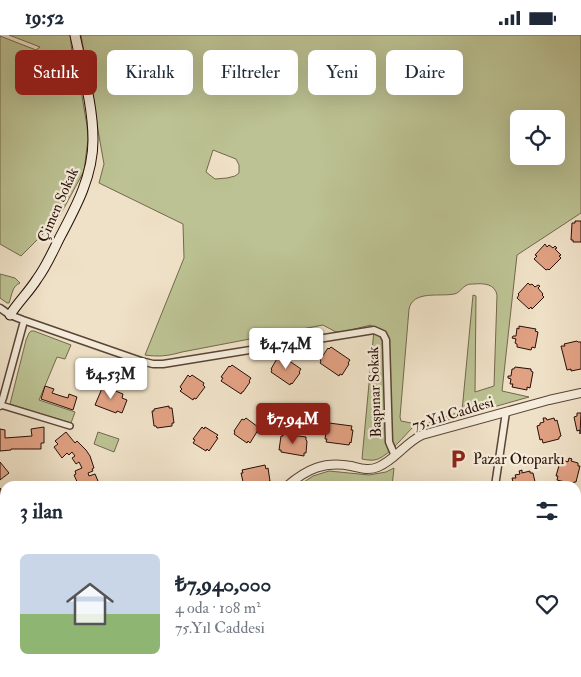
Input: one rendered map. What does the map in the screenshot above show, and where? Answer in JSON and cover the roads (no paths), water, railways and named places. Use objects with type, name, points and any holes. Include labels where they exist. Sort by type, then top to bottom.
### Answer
[{"type":"main road","name":"Çimen Sokak","points":[[10,315],[44,268],[78,202],[89,171],[93,140],[91,115],[75,35]]},
{"type":"street","name":"Başpınar Sokak","points":[[0,309],[24,321],[154,364],[374,329],[383,334],[386,340],[389,442],[395,456]]},
{"type":"street","points":[[24,321],[0,405],[70,426]]},
{"type":"street","name":"75.Yıl Caddesi","points":[[293,481],[304,472],[331,464],[372,469],[395,456],[406,445],[422,435],[581,393]]},
{"type":"street","points":[[496,481],[506,412]]},
{"type":"place","name":"Pazar Otoparkı","points":[[458,459]]}]
